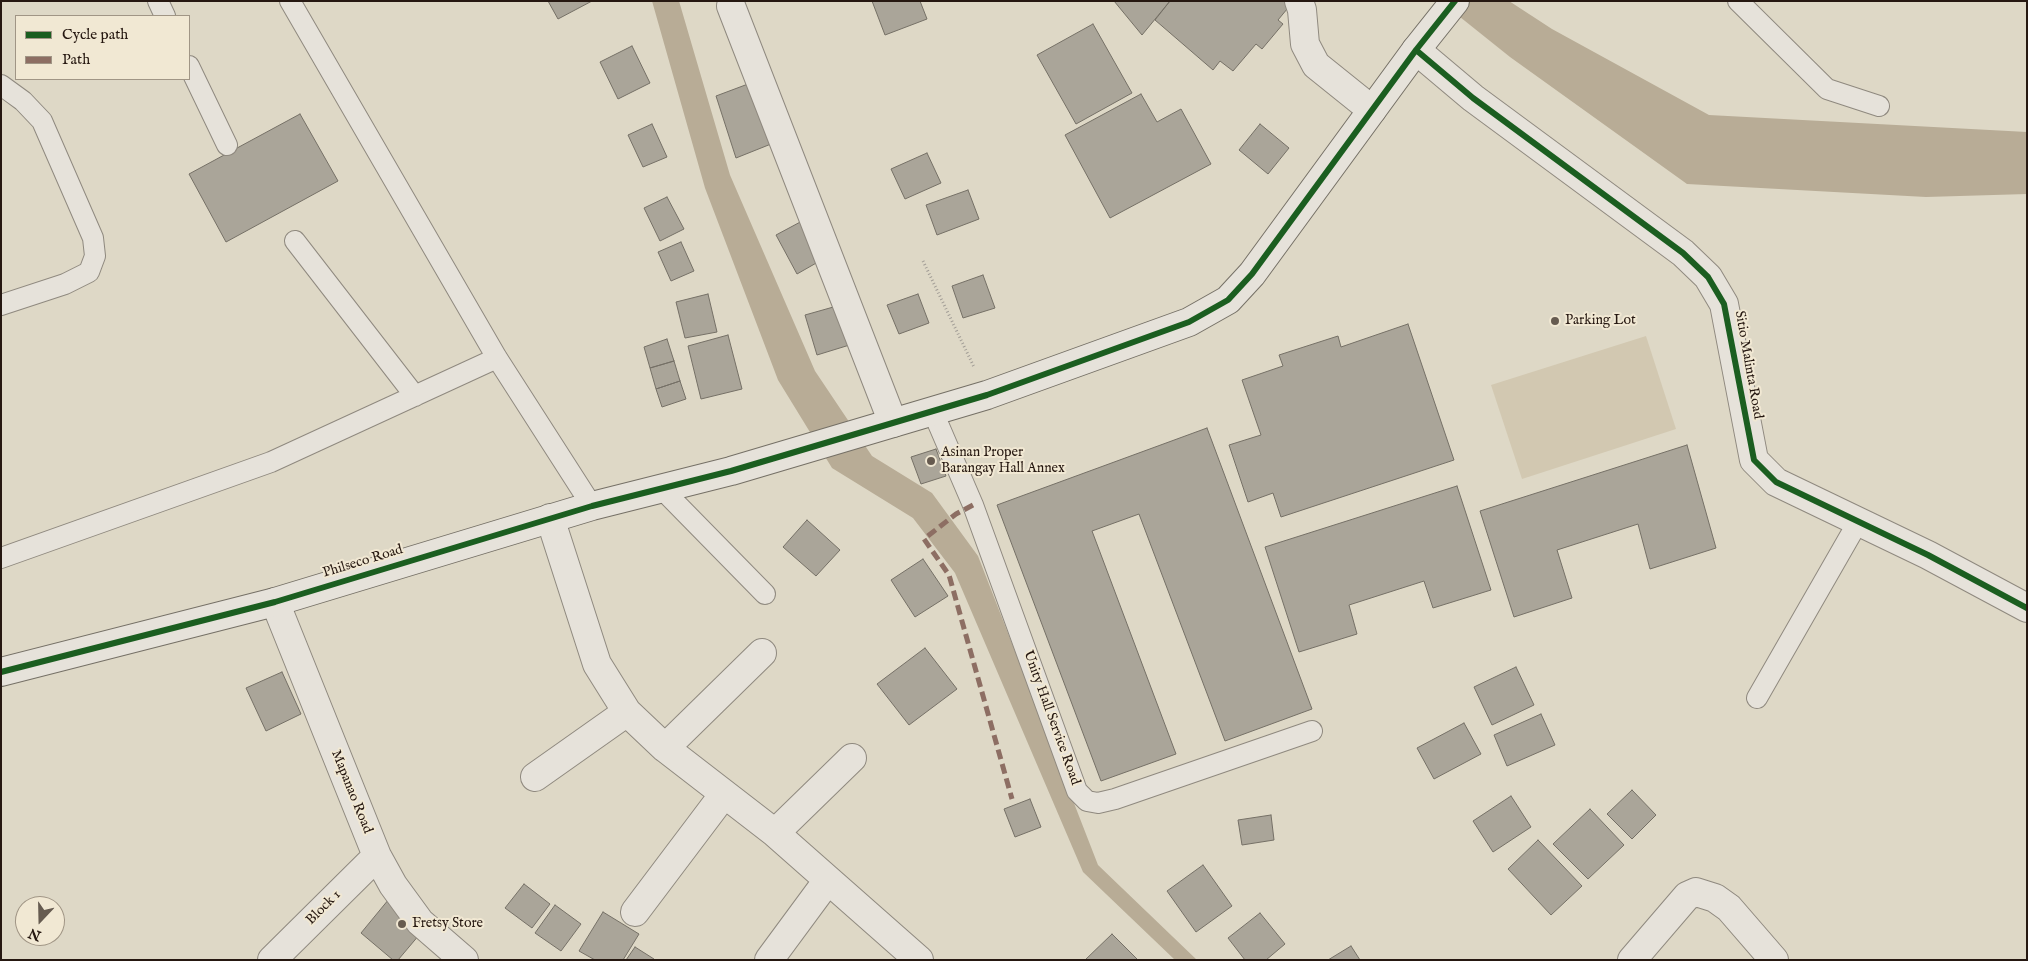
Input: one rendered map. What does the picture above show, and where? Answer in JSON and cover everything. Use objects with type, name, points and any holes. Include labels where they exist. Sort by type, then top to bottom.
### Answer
[{"type":"street","points":[[1299,1],[1302,10],[1305,44],[1316,65],[1372,110]]},
{"type":"street","name":"Philseco Road","points":[[1,672],[275,602],[592,506],[731,472],[987,395],[1189,322],[1228,300],[1252,274],[1276,244],[1372,110],[1455,1]]},
{"type":"street","points":[[731,6],[893,423]]},
{"type":"street","name":"Sitio Malinta Road","points":[[1423,43],[1472,98],[1683,253],[1708,276],[1724,304],[1754,460],[1776,482],[1928,555],[2027,608]]},
{"type":"street","points":[[550,518],[597,664],[606,682],[627,712],[666,748],[775,833],[919,960]]},
{"type":"street","name":"Mapanao Road","points":[[275,602],[377,856],[393,885],[420,922],[464,960]]},
{"type":"street","points":[[666,748],[762,653]]},
{"type":"street","points":[[535,777],[627,712]]},
{"type":"street","points":[[775,833],[852,758]]},
{"type":"street","points":[[635,912],[724,794]]},
{"type":"street","name":"Block 1","points":[[272,960],[377,856]]},
{"type":"street","points":[[769,960],[828,880]]},
{"type":"street","points":[[1632,960],[1687,896],[1696,892],[1715,898],[1729,908],[1774,960]]},
{"type":"lane","points":[[158,1],[165,15]]},
{"type":"lane","points":[[290,1],[497,358],[592,506]]},
{"type":"lane","points":[[1738,1],[1827,89],[1879,106]]},
{"type":"lane","points":[[190,68],[227,145]]},
{"type":"lane","points":[[1,85],[23,101],[42,120],[93,238],[95,256],[89,272],[65,284],[1,306]]},
{"type":"lane","points":[[295,241],[415,396]]},
{"type":"lane","points":[[1,558],[271,462],[497,358]]},
{"type":"lane","name":"Unity Hall Service Road","points":[[933,412],[973,505],[1077,791],[1087,800],[1098,803],[1115,800],[1312,732]]},
{"type":"lane","points":[[661,488],[765,594]]},
{"type":"lane","points":[[1756,698],[1858,522]]},
{"type":"path","points":[[923,261],[987,395]]},
{"type":"shaded area","points":[[652,1],[679,1],[730,175],[815,371],[872,456],[932,493],[978,556],[1098,865],[1197,960],[1175,960],[1083,872],[955,573],[913,518],[832,468],[778,380],[705,188]]},
{"type":"shaded area","points":[[1440,1],[1509,1],[1552,29],[1709,115],[2027,132],[2027,194],[1926,197],[1687,184],[1510,57]]},
{"type":"shaded area","points":[[1646,336],[1676,429],[1522,479],[1491,385]]},
{"type":"building","points":[[548,1],[592,1],[558,19]]},
{"type":"building","points":[[872,1],[920,1],[927,19],[885,35]]},
{"type":"building","points":[[1114,1],[1170,1],[1142,35]]},
{"type":"building","points":[[1170,1],[1290,1],[1292,3],[1278,20],[1283,24],[1262,49],[1256,44],[1233,71],[1220,61],[1213,70],[1155,20]]},
{"type":"building","points":[[1093,24],[1132,93],[1076,124],[1037,55]]},
{"type":"building","points":[[632,46],[650,83],[618,99],[600,62]]},
{"type":"building","points":[[756,81],[776,142],[736,158],[716,96]]},
{"type":"building","points":[[1141,94],[1157,122],[1181,109],[1211,164],[1110,218],[1065,135]]},
{"type":"building","points":[[300,114],[338,181],[226,242],[189,174]]},
{"type":"building","points":[[652,124],[667,157],[643,167],[628,135]]},
{"type":"building","points":[[1260,124],[1289,148],[1268,174],[1239,150]]},
{"type":"building","points":[[927,153],[941,183],[905,199],[891,169]]},
{"type":"building","points":[[968,190],[979,219],[937,235],[926,205]]},
{"type":"building","points":[[667,197],[684,229],[660,241],[644,208]]},
{"type":"building","points":[[804,220],[825,258],[797,274],[776,235]]},
{"type":"building","points":[[681,242],[694,271],[671,281],[658,252]]},
{"type":"building","points":[[983,275],[995,308],[963,318],[952,286]]},
{"type":"building","points":[[708,294],[717,332],[685,338],[676,302]]},
{"type":"building","points":[[918,294],[929,323],[899,334],[887,305]]},
{"type":"building","points":[[844,304],[856,343],[817,355],[805,315]]},
{"type":"building","points":[[1408,324],[1454,460],[1281,517],[1273,493],[1248,502],[1229,445],[1261,435],[1242,380],[1283,366],[1279,355],[1338,336],[1341,347]]},
{"type":"building","points":[[728,335],[742,389],[701,399],[688,346]]},
{"type":"building","points":[[667,339],[674,361],[650,368],[644,347]]},
{"type":"building","points":[[674,361],[680,381],[656,389],[650,368]]},
{"type":"building","points":[[680,381],[686,399],[662,407],[656,389]]},
{"type":"building","points":[[1207,428],[1312,709],[1225,741],[1139,514],[1092,531],[1176,754],[1101,781],[997,505]]},
{"type":"building","points":[[1687,445],[1716,548],[1650,569],[1638,524],[1557,550],[1572,598],[1514,617],[1480,511]]},
{"type":"building","points":[[936,449],[946,476],[921,484],[911,457]]},
{"type":"building","points":[[1457,486],[1491,590],[1433,608],[1424,581],[1349,605],[1357,634],[1299,652],[1265,547]]},
{"type":"building","points":[[807,520],[840,550],[816,576],[783,547]]},
{"type":"building","points":[[923,559],[948,596],[915,617],[891,580]]},
{"type":"building","points":[[925,648],[957,689],[909,725],[877,684]]},
{"type":"building","points":[[1516,667],[1534,705],[1492,725],[1474,687]]},
{"type":"building","points":[[282,672],[301,714],[266,731],[246,688]]},
{"type":"building","points":[[1541,714],[1555,745],[1507,766],[1494,735]]},
{"type":"building","points":[[1464,723],[1481,754],[1434,779],[1417,748]]},
{"type":"building","points":[[1632,790],[1656,815],[1632,839],[1607,814]]},
{"type":"building","points":[[1511,796],[1531,827],[1493,852],[1473,821]]},
{"type":"building","points":[[1030,799],[1041,827],[1015,837],[1004,809]]},
{"type":"building","points":[[1590,809],[1624,845],[1588,879],[1553,844]]},
{"type":"building","points":[[1271,815],[1274,840],[1242,845],[1238,820]]},
{"type":"building","points":[[1538,840],[1582,886],[1551,915],[1508,869]]},
{"type":"building","points":[[1203,865],[1232,906],[1196,932],[1167,891]]},
{"type":"building","points":[[524,884],[550,904],[532,928],[505,908]]},
{"type":"building","points":[[389,899],[425,928],[398,960],[393,960],[361,933]]},
{"type":"building","points":[[555,905],[581,924],[561,951],[535,933]]},
{"type":"building","points":[[603,912],[639,934],[623,960],[595,960],[579,951]]},
{"type":"building","points":[[1260,913],[1285,944],[1266,960],[1245,960],[1228,938]]},
{"type":"building","points":[[1112,934],[1138,960],[1085,960]]},
{"type":"building","points":[[1351,946],[1360,960],[1328,960]]},
{"type":"building","points":[[635,947],[654,959],[626,960]]},
{"type":"marked path","points":[[973,505],[956,514],[924,539],[949,575],[1012,799]]},
{"type":"cycle path","points":[[1,672],[275,602],[592,506],[731,471],[987,395],[1189,322],[1228,300],[1252,274],[1416,50],[1455,1]]},
{"type":"cycle path","points":[[1416,50],[1473,98],[1683,253],[1708,277],[1724,304],[1754,460],[1776,482],[1928,555],[2027,608]]},
{"type":"place","name":"Parking Lot","points":[[1555,321]]},
{"type":"place","name":"Asinan Proper Barangay Hall Annex","points":[[931,461]]},
{"type":"place","name":"Fretsy Store","points":[[402,924]]}]
